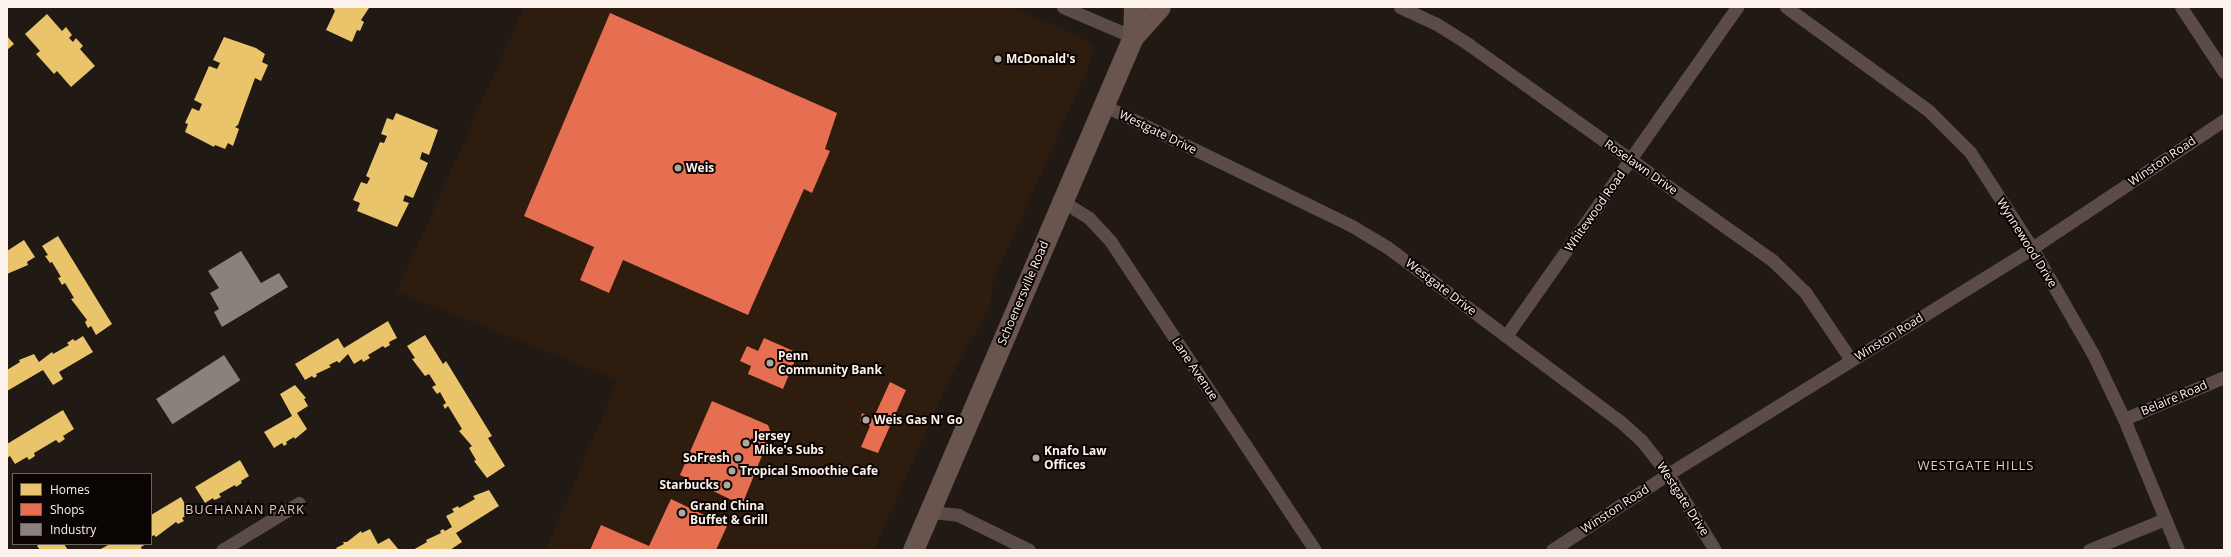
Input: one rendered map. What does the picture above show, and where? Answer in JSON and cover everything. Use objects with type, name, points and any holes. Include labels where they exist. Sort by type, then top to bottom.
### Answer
[{"type":"main road","name":"Schoenersville Road","points":[[1133,37],[1134,7]]},
{"type":"main road","name":"Schoenersville Road","points":[[913,550],[931,512],[1133,37],[1160,7]]},
{"type":"street","points":[[1063,7],[1133,37]]},
{"type":"street","name":"Roselawn Drive","points":[[1400,7],[1452,33],[1789,274],[1818,309],[1851,360]]},
{"type":"street","name":"Whitewood Road","points":[[1506,336],[1737,7]]},
{"type":"street","name":"Wynnewood Drive","points":[[1786,7],[1943,122],[1970,152],[2032,248],[2093,354],[2124,419],[2178,550]]},
{"type":"street","points":[[2181,7],[2224,72]]},
{"type":"street","name":"Westgate Drive","points":[[1104,105],[1352,226],[1387,247],[1621,422],[1641,440],[1668,474],[1715,550]]},
{"type":"street","name":"Winston Road","points":[[1552,550],[1668,474],[2032,248],[2224,120]]},
{"type":"street","name":"Lane Avenue","points":[[1062,201],[1089,218],[1111,242],[1315,550]]},
{"type":"street","name":"Belaire Road","points":[[2124,419],[2224,377]]},
{"type":"street","points":[[222,550],[299,503]]},
{"type":"street","points":[[931,512],[958,515],[1029,550]]},
{"type":"street","points":[[2089,550],[2165,519]]},
{"type":"shaded area","points":[[524,7],[1015,7],[1090,42],[1094,49],[1087,70],[993,282],[991,303],[962,358],[950,377],[874,550],[546,550],[618,380],[397,292]]},
{"type":"building: Homes","points":[[332,7],[369,8],[361,20],[364,22],[360,31],[357,30],[352,42],[326,30],[335,11]]},
{"type":"building: Homes","points":[[47,14],[62,31],[66,27],[72,35],[69,38],[73,42],[76,38],[83,46],[80,49],[95,66],[71,87],[57,71],[54,74],[36,54],[40,51],[25,34]]},
{"type":"building: Homes","points":[[7,36],[14,44],[7,50]]},
{"type":"building: Homes","points":[[224,37],[256,48],[265,54],[262,62],[268,65],[261,81],[255,78],[238,125],[235,127],[239,129],[233,146],[228,143],[225,149],[215,145],[214,147],[185,132],[188,124],[185,123],[192,108],[199,111],[202,104],[194,100],[209,66],[217,69],[220,63],[213,60]]},
{"type":"building: Homes","points":[[396,113],[438,130],[429,155],[422,152],[420,159],[428,163],[413,198],[405,195],[403,201],[409,203],[397,227],[357,211],[360,203],[353,200],[361,182],[367,184],[370,178],[366,176],[380,142],[384,143],[387,136],[381,134],[387,118],[393,120]]},
{"type":"building: Homes","points":[[58,236],[112,324],[96,335],[91,326],[88,328],[85,322],[87,320],[71,299],[74,298],[65,283],[62,285],[58,278],[61,277],[52,262],[50,263],[45,256],[48,255],[42,246]]},
{"type":"building: Homes","points":[[24,240],[35,257],[27,262],[28,265],[7,274],[7,251]]},
{"type":"building: Homes","points":[[388,321],[397,338],[389,342],[390,345],[385,348],[383,346],[368,355],[370,358],[363,362],[362,359],[354,364],[348,354],[339,363],[337,361],[329,365],[331,367],[316,374],[317,376],[314,378],[312,376],[305,380],[295,364],[338,338],[344,348]]},
{"type":"building: Homes","points":[[425,335],[443,364],[446,361],[492,436],[488,438],[505,466],[487,478],[474,461],[476,460],[469,448],[472,446],[459,431],[462,429],[448,406],[445,409],[443,405],[446,403],[440,392],[437,394],[432,387],[436,385],[429,374],[425,376],[412,359],[415,358],[407,346]]},
{"type":"building: Homes","points":[[83,336],[93,352],[59,372],[63,379],[53,385],[43,370],[7,391],[7,370],[20,362],[19,360],[34,354],[39,362],[52,352],[53,354],[69,345],[67,343],[73,339],[75,341]]},
{"type":"building: Homes","points":[[295,385],[306,398],[304,399],[308,406],[297,413],[307,429],[295,439],[294,437],[286,442],[287,444],[284,446],[282,443],[274,448],[264,432],[292,416],[280,394]]},
{"type":"building: Homes","points":[[63,410],[74,429],[63,436],[65,439],[59,443],[56,440],[34,453],[35,456],[29,460],[27,457],[15,464],[10,456],[7,458],[7,444]]},
{"type":"building: Homes","points":[[240,460],[249,476],[241,481],[242,483],[236,487],[235,485],[219,494],[221,497],[214,500],[213,498],[205,503],[195,487]]},
{"type":"building: Homes","points":[[489,490],[499,506],[456,533],[462,542],[450,550],[413,550],[427,542],[426,540],[441,533],[440,531],[443,529],[445,531],[452,527],[446,516],[454,512],[452,509],[458,506],[459,508],[475,499],[473,496]]},
{"type":"building: Homes","points":[[181,497],[190,513],[182,518],[184,521],[178,524],[176,522],[156,537],[154,535],[152,536],[152,514]]},
{"type":"building: Homes","points":[[370,529],[378,544],[389,538],[399,550],[338,550],[336,548],[344,544],[343,542],[347,542],[361,531],[362,533]]},
{"type":"building: Homes","points":[[65,545],[68,550],[40,550],[37,546]]},
{"type":"building: Homes","points":[[108,545],[144,545],[141,547],[142,550],[99,550]]},
{"type":"building: Shops","points":[[610,13],[837,113],[825,149],[830,151],[812,193],[804,189],[748,315],[623,260],[609,293],[580,280],[594,247],[524,216]]},
{"type":"building: Shops","name":"Penn Community Bank","points":[[764,338],[798,353],[783,389],[748,374],[751,366],[740,361],[747,346],[758,351]]},
{"type":"building: Shops","points":[[890,382],[906,390],[878,453],[861,447],[870,426],[860,421],[862,413],[873,419]]},
{"type":"building: Shops","points":[[712,401],[768,425],[771,433],[742,505],[680,475]]},
{"type":"building: Shops","name":"Grand China Buffet & Grill","points":[[671,499],[727,526],[716,550],[590,550],[601,525],[649,546]]},
{"type":"building: Industry","points":[[241,251],[261,283],[279,273],[288,287],[222,327],[214,312],[219,309],[210,293],[219,288],[208,271]]},
{"type":"building: Industry","points":[[224,355],[240,380],[172,424],[156,399]]},
{"type":"place","name":"McDonald's","points":[[998,59]]},
{"type":"place","name":"Weis","points":[[678,168]]},
{"type":"place","name":"Penn Community Bank","points":[[770,363]]},
{"type":"place","name":"Weis Gas N' Go","points":[[866,420]]},
{"type":"place","name":"Jersey Mike's Subs","points":[[746,443]]},
{"type":"place","name":"SoFresh","points":[[738,458]]},
{"type":"place","name":"Knafo Law Offices","points":[[1036,458]]},
{"type":"place","name":"Tropical Smoothie Cafe","points":[[732,471]]},
{"type":"place","name":"Starbucks","points":[[727,485]]},
{"type":"place","name":"Grand China Buffet & Grill","points":[[682,513]]},
{"type":"district","name":"WESTGATE HILLS","points":[[1976,465]]},
{"type":"district","name":"BUCHANAN PARK","points":[[245,509]]}]
